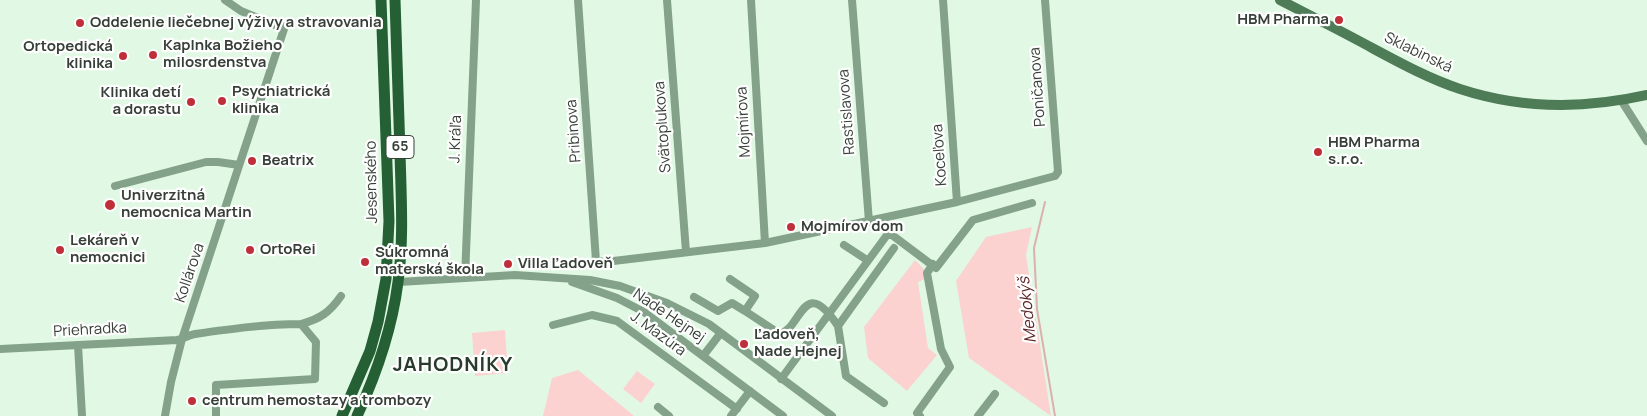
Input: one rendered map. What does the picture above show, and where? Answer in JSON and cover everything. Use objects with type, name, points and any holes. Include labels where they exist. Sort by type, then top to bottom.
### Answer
[{"type":"main road","name":"Jesenského","points":[[342,416],[370,351],[378,322],[387,268],[389,201],[381,0]]},
{"type":"main road","name":"Jesenského","points":[[358,416],[385,346],[398,282],[402,232],[395,0]]},
{"type":"main road","points":[[384,289],[398,282],[387,268]]},
{"type":"street","name":"Kollárova","points":[[165,416],[171,382],[182,340],[284,29],[241,11],[225,0]]},
{"type":"street","name":"J. Kráľa","points":[[465,278],[476,0]]},
{"type":"street","name":"Pribinova","points":[[578,0],[596,261],[605,262],[686,252]]},
{"type":"street","name":"Svätoplukova","points":[[667,0],[686,252]]},
{"type":"street","name":"Mojmírova","points":[[751,0],[765,243]]},
{"type":"street","name":"Rastislavova","points":[[852,0],[869,222]]},
{"type":"street","name":"Koceľova","points":[[943,0],[957,202],[1055,176],[1058,172]]},
{"type":"street","name":"Poničanova","points":[[1045,0],[1058,172]]},
{"type":"street","name":"Sklabinská","points":[[1280,0],[1416,71],[1445,83],[1499,99],[1552,105],[1586,104],[1621,100],[1647,94]]},
{"type":"street","points":[[1621,100],[1647,142]]},
{"type":"street","points":[[115,186],[206,162],[239,165]]},
{"type":"street","points":[[686,252],[765,243],[957,202]]},
{"type":"street","points":[[920,416],[917,413],[950,367],[941,349],[927,273],[973,220],[1032,203]]},
{"type":"street","points":[[781,379],[886,235],[892,235],[934,266]]},
{"type":"street","points":[[844,245],[867,260]]},
{"type":"street","points":[[838,326],[894,248]]},
{"type":"street","name":"Nade Hejnej","points":[[398,282],[515,275],[590,280],[657,298],[695,316],[832,416]]},
{"type":"street","name":"Nade Hejnej","points":[[563,279],[632,305],[783,416]]},
{"type":"street","points":[[730,280],[755,296],[745,311]]},
{"type":"street","name":"Priehradka","points":[[0,349],[182,340],[190,335],[205,332],[301,324],[317,320],[333,308],[341,296]]},
{"type":"street","points":[[694,296],[718,311],[732,303],[780,334],[786,333],[803,307],[809,304],[817,304],[830,314],[838,326],[846,376],[884,403]]},
{"type":"street","name":"J. Mazúra","points":[[553,325],[592,315],[617,321],[734,413],[750,391]]},
{"type":"street","points":[[216,416],[216,385],[315,380],[316,342],[301,324]]},
{"type":"street","name":"Nade Hejnej","points":[[703,356],[720,334]]},
{"type":"street","points":[[78,345],[82,416]]},
{"type":"street","points":[[978,416],[995,394]]},
{"type":"street","points":[[658,407],[669,416]]},
{"type":"shaded area","points":[[1032,227],[1026,255],[1051,416],[969,358],[956,281],[986,237]]},
{"type":"shaded area","points":[[915,260],[924,269],[925,279],[918,282],[928,348],[937,355],[907,391],[868,358],[864,327]]},
{"type":"shaded area","points":[[505,330],[508,373],[475,376],[472,333]]},
{"type":"shaded area","points":[[578,370],[634,416],[543,416],[552,378]]},
{"type":"shaded area","points":[[637,371],[655,384],[641,403],[623,389]]},
{"type":"waterway","name":"Medokýš","points":[[1045,202],[1034,248],[1037,309],[1055,416]]},
{"type":"place","name":"HBM Pharma","points":[[1339,20]]},
{"type":"place","name":"Oddelenie liečebnej výživy a stravovania","points":[[80,23]]},
{"type":"place","name":"Kaplnka Božieho milosrdenstva","points":[[153,55]]},
{"type":"place","name":"Ortopedická klinika","points":[[123,56]]},
{"type":"place","name":"Psychiatrická klinika","points":[[222,101]]},
{"type":"place","name":"Klinika detí a dorastu","points":[[191,102]]},
{"type":"place","name":"HBM Pharma s.r.o.","points":[[1318,152]]},
{"type":"place","name":"Beatrix","points":[[252,161]]},
{"type":"place","name":"Univerzitná nemocnica Martin","points":[[110,205]]},
{"type":"place","name":"Mojmírov dom","points":[[791,227]]},
{"type":"place","name":"Lekáreň v nemocnici","points":[[60,250]]},
{"type":"place","name":"OrtoRei","points":[[250,250]]},
{"type":"place","name":"Súkromná materská škola","points":[[365,262]]},
{"type":"place","name":"Villa Ľadoveň","points":[[508,264]]},
{"type":"place","name":"Ľadoveň, Nade Hejnej","points":[[744,344]]},
{"type":"place","name":"centrum hemostazy a trombozy","points":[[192,401]]},
{"type":"district","name":"JAHODNÍKY","points":[[453,365]]}]
